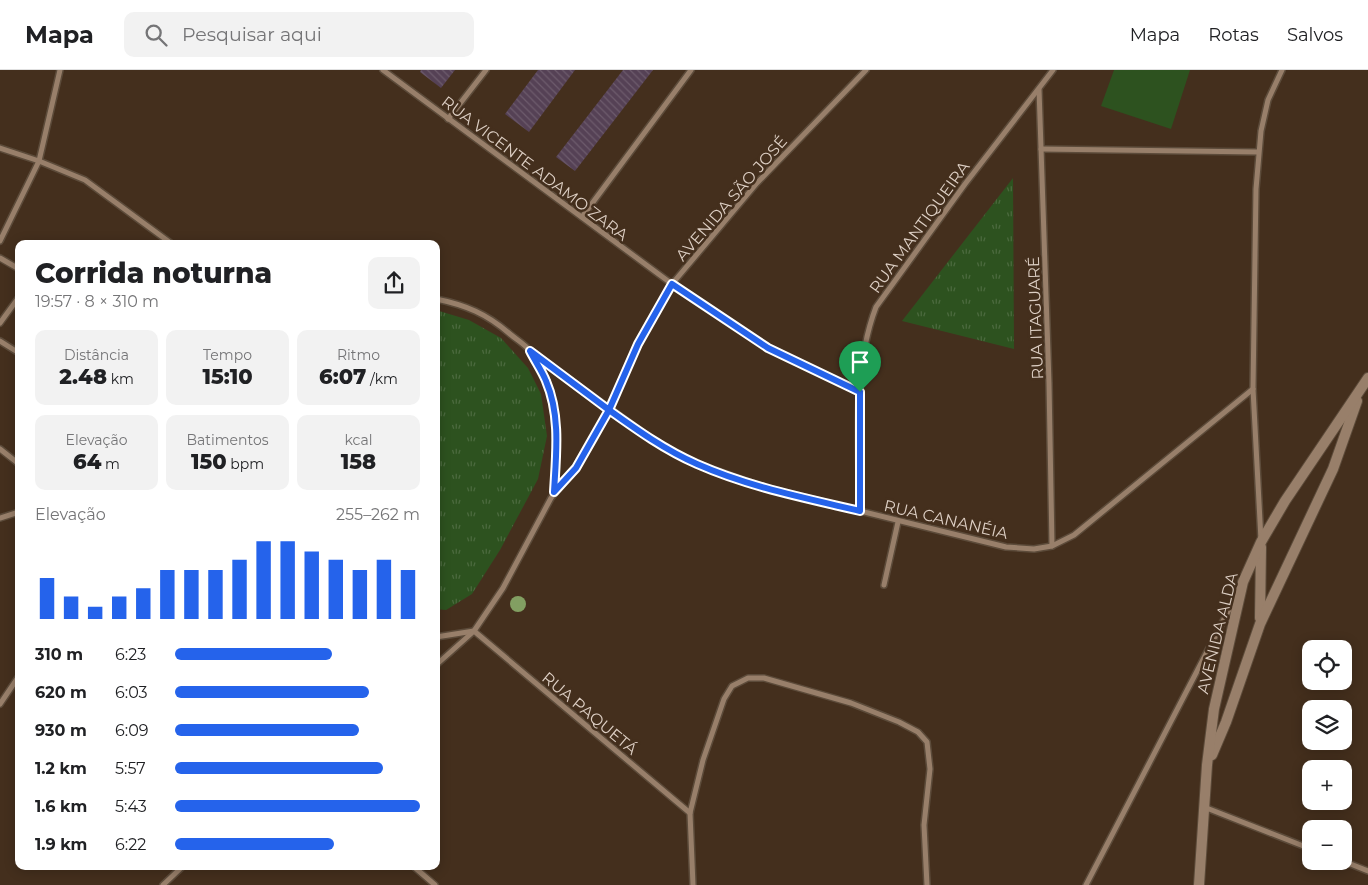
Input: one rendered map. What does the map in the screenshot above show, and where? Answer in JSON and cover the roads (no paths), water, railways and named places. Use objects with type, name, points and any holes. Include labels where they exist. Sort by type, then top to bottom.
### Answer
[{"type":"main road","name":"AVENIDA ALDA","points":[[1199,885],[1207,765],[1216,699],[1243,582],[1261,542],[1335,425],[1368,378]]},
{"type":"main road","name":"AVENIDA ALDA","points":[[1207,765],[1226,722],[1260,624],[1334,469],[1360,391]]},
{"type":"main road","points":[[1260,624],[1261,542]]},
{"type":"street","points":[[0,241],[39,161],[60,70]]},
{"type":"street","name":"RUA VICENTE ADAMO ZARA","points":[[383,70],[672,284]]},
{"type":"street","points":[[448,118],[486,70]]},
{"type":"street","points":[[582,217],[692,70]]},
{"type":"street","name":"AVENIDA SÃO JOSÉ","points":[[554,492],[576,468],[609,410],[638,344],[672,284],[757,183],[866,70]]},
{"type":"street","name":"RUA MANTIQUEIRA","points":[[860,511],[860,392],[867,330],[876,307],[959,192],[1053,70]]},
{"type":"street","points":[[1261,542],[1253,389],[1258,152],[1268,100],[1282,70]]},
{"type":"street","name":"RUA ITAGUARÉ","points":[[1039,89],[1050,383],[1052,546]]},
{"type":"street","points":[[0,148],[39,161],[85,180],[167,240]]},
{"type":"street","points":[[1041,149],[1258,152]]},
{"type":"street","points":[[0,258],[15,267]]},
{"type":"street","points":[[672,284],[768,348],[860,392]]},
{"type":"street","name":"RUA CANANÉIA","points":[[440,300],[463,304],[495,321],[530,351],[609,410],[663,447],[698,464],[763,487],[898,522],[1006,547],[1034,549],[1052,546],[1074,534],[1253,389]]},
{"type":"street","points":[[0,323],[15,302]]},
{"type":"street","points":[[0,341],[15,351]]},
{"type":"street","points":[[440,661],[474,631],[503,588],[554,492],[557,437],[553,407],[547,382],[530,351]]},
{"type":"street","points":[[0,449],[15,461]]},
{"type":"street","points":[[0,518],[15,513]]},
{"type":"street","points":[[884,586],[898,522]]},
{"type":"street","points":[[1086,885],[1243,582]]},
{"type":"street","points":[[440,636],[474,631]]},
{"type":"street","name":"RUA PAQUETÁ","points":[[474,631],[690,813]]},
{"type":"street","points":[[693,885],[690,813],[703,760],[724,699],[740,681],[748,678],[764,678],[851,703],[899,722],[918,732],[927,742],[930,769],[924,825],[927,885]]},
{"type":"street","points":[[0,704],[15,682]]},
{"type":"street","points":[[1204,807],[1302,845]]},
{"type":"street","points":[[1352,865],[1368,871]]},
{"type":"street","points":[[163,885],[179,870]]},
{"type":"street","points":[[418,870],[435,885]]}]
